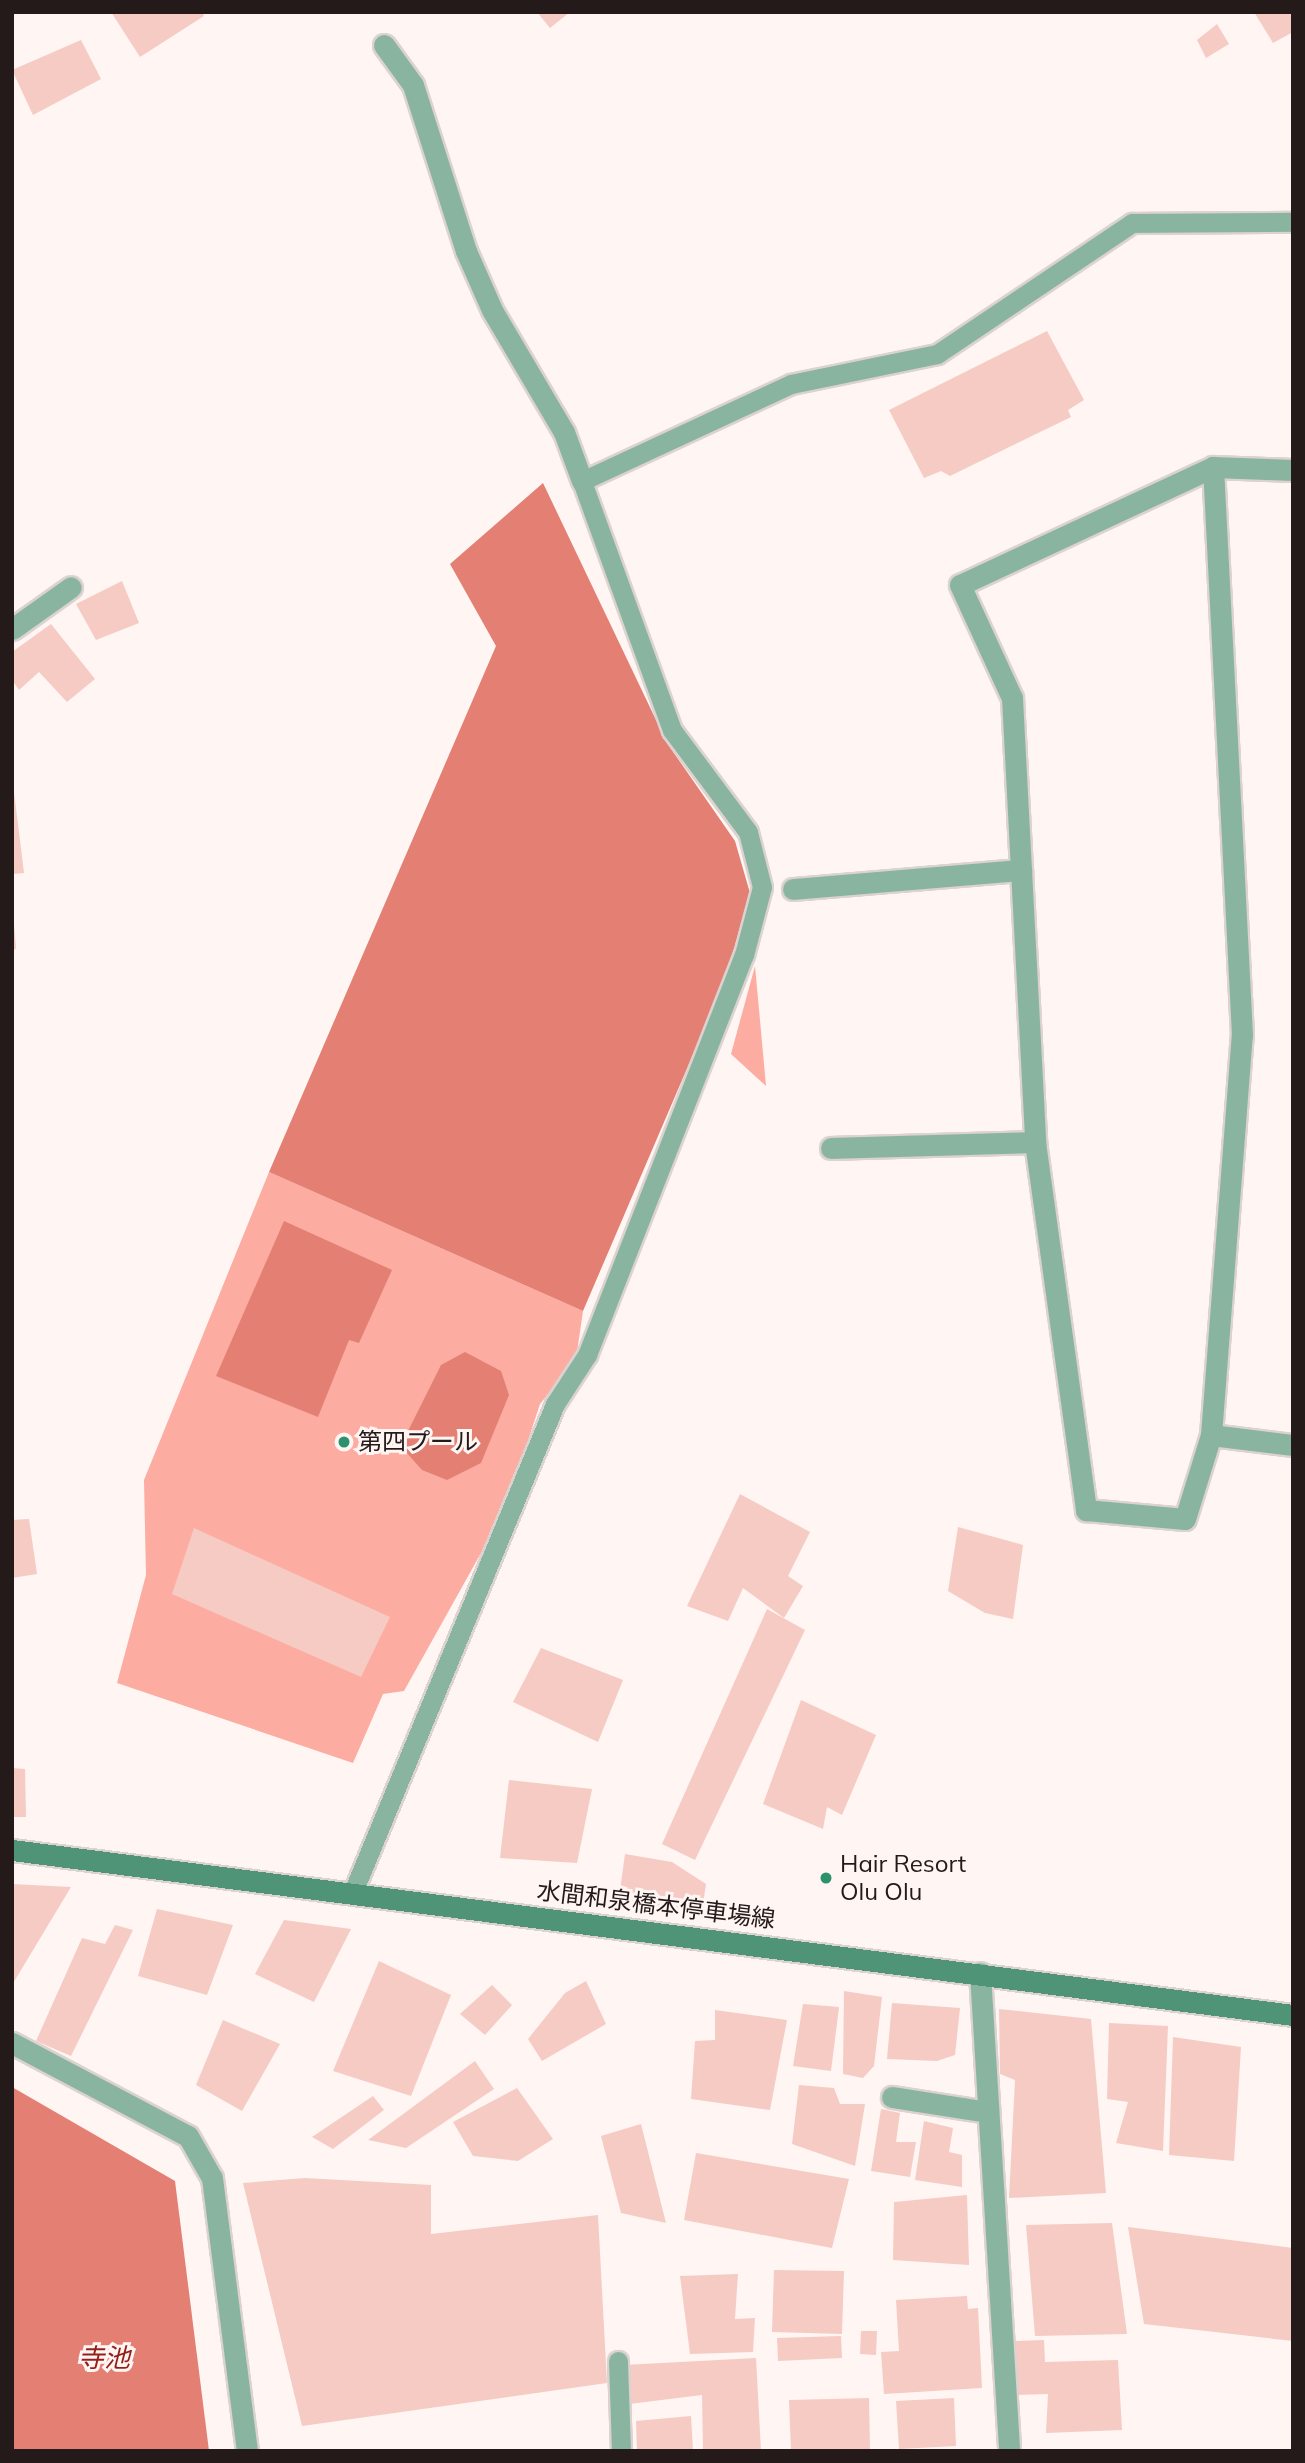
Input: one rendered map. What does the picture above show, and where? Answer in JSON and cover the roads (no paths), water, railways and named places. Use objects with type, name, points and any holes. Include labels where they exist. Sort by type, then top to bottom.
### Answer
[{"type":"main road","name":"水間和泉橋本停車場線","points":[[12,1850],[1293,2015]]},
{"type":"street","points":[[384,45],[413,85],[466,251],[492,310],[564,432],[582,481]]},
{"type":"street","points":[[1213,467],[1242,1035],[1211,1435],[1185,1519],[1086,1510],[1035,1142],[1012,698],[960,585],[1213,467],[1293,470]]},
{"type":"street","points":[[12,629],[71,587]]},
{"type":"street","points":[[793,888],[1021,870]]},
{"type":"street","points":[[831,1148],[1035,1142]]},
{"type":"street","points":[[1211,1435],[1293,1445]]},
{"type":"street","points":[[980,1973],[1009,2451]]},
{"type":"street","points":[[12,2043],[188,2136],[212,2178],[247,2451]]},
{"type":"street","points":[[892,2097],[988,2112]]},
{"type":"lane","points":[[354,1892],[555,1404],[587,1355],[744,955],[762,887],[748,832],[672,730],[582,481],[791,384],[937,354],[1132,223],[1293,222]]},
{"type":"lane","points":[[618,2361],[621,2451]]},
{"type":"water","points":[[543,483],[667,743],[735,841],[750,893],[725,980],[583,1311],[269,1172],[496,646],[450,564]]},
{"type":"water","points":[[284,1221],[392,1270],[359,1343],[349,1340],[318,1417],[216,1376]]},
{"type":"water","points":[[465,1352],[501,1371],[509,1395],[481,1463],[447,1480],[422,1470],[406,1452],[406,1435],[441,1365]]},
{"type":"water","name":"寺池","points":[[12,2087],[175,2181],[209,2451],[12,2451]]},
{"type":"place","name":"第四プール","points":[[344,1442]]},
{"type":"place","name":"Hair Resort Olu Olu","points":[[826,1878]]}]
